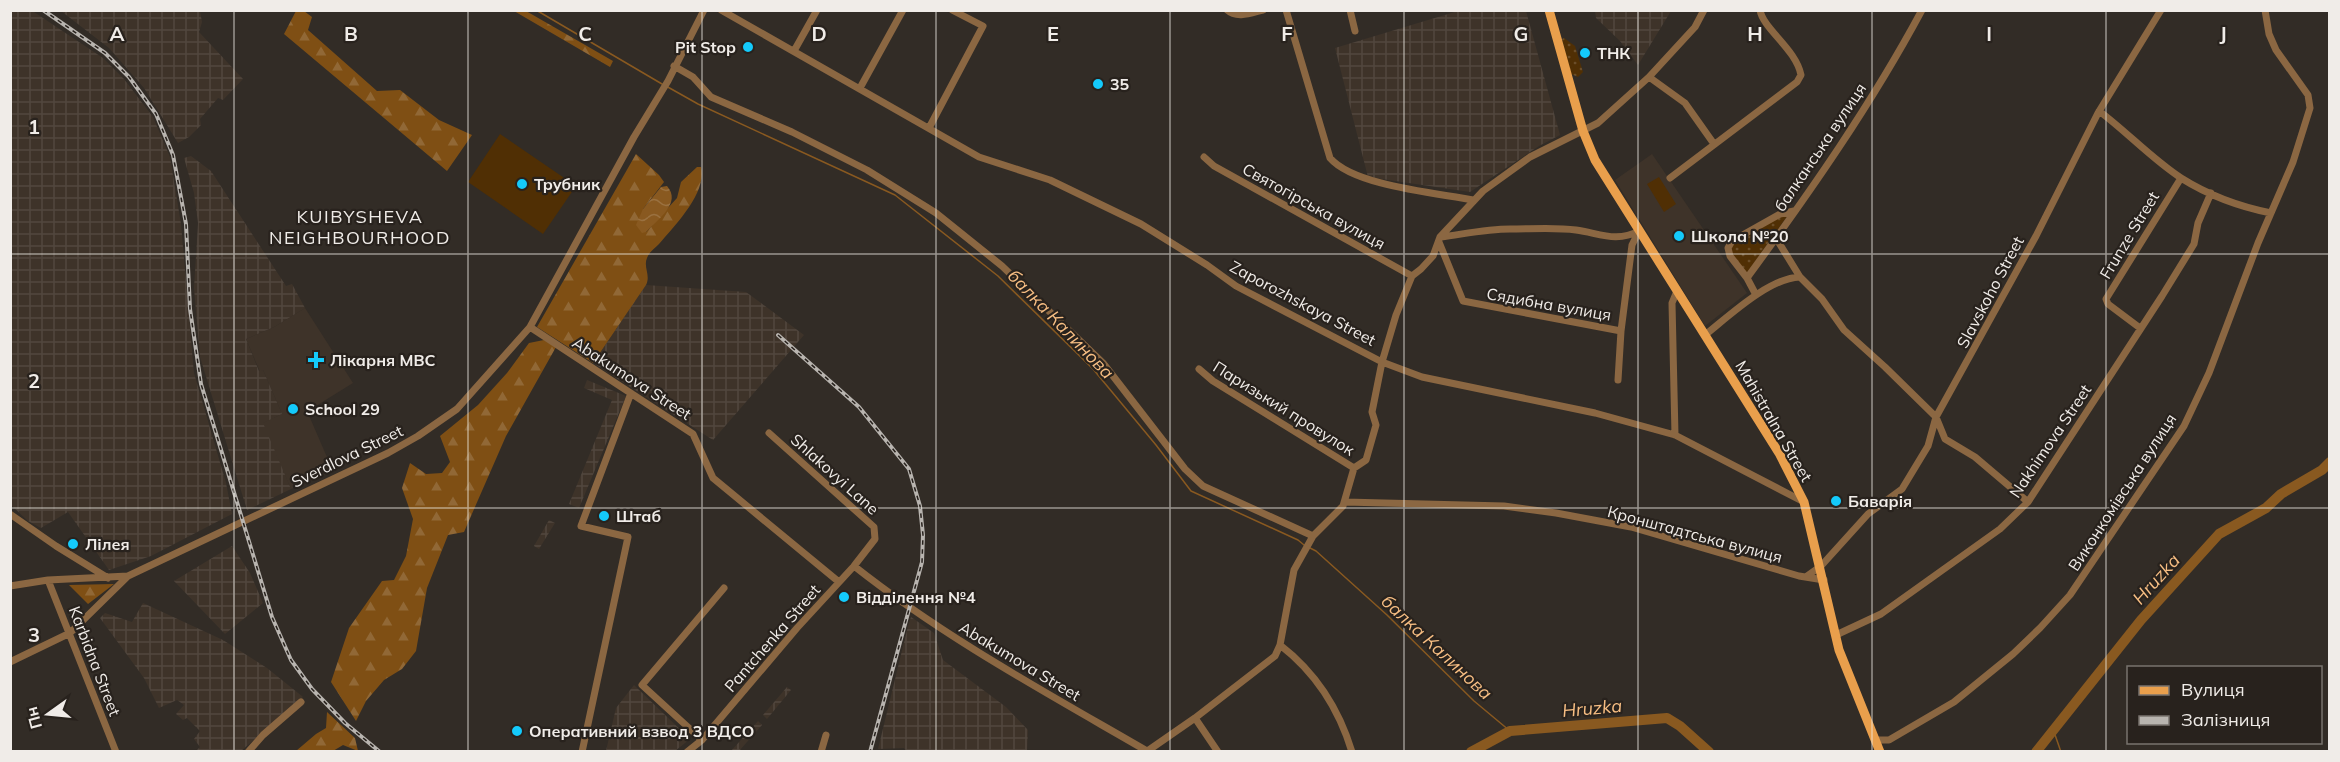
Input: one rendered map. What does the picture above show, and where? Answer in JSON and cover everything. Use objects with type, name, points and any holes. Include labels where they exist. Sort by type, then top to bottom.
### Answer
[{"type":"main road","name":"Mahistralna Street","points":[[1549,10],[1583,131],[1595,160],[1779,453],[1804,502],[1844,662],[1880,752]]},
{"type":"street","name":"Sverdlova Street","points":[[10,586],[48,580],[128,576],[388,453],[457,409],[530,327],[634,136],[668,81],[704,10]]},
{"type":"street","name":"Zaporozhskaya Street","points":[[721,10],[979,157],[1050,180],[1141,224],[1208,265],[1236,286],[1382,362],[1422,377],[1595,413],[1675,435],[1804,502]]},
{"type":"street","points":[[794,51],[817,10]]},
{"type":"street","points":[[860,88],[903,10]]},
{"type":"street","points":[[929,128],[983,26],[952,10]]},
{"type":"street","points":[[1227,10],[1233,15],[1242,15],[1263,10]]},
{"type":"street","points":[[1286,10],[1330,158],[1342,170],[1367,179],[1473,200]]},
{"type":"street","points":[[1350,10],[1355,31]]},
{"type":"street","points":[[1147,751],[1195,718],[1275,656],[1280,645],[1294,570],[1313,537],[1344,504],[1354,468],[1366,460],[1376,425],[1372,412],[1382,362],[1396,315],[1412,276],[1432,256],[1439,240],[1483,191],[1530,157],[1598,123],[1695,27],[1704,10]]},
{"type":"street","points":[[1670,178],[1797,82],[1801,75],[1800,67],[1786,45],[1762,19],[1760,10]]},
{"type":"street","name":"балканська вулиця","points":[[1747,278],[1816,184],[1857,122],[1898,55],[1922,10]]},
{"type":"street","name":"Slavskoho Street","points":[[1807,576],[1821,566],[1868,514],[1902,489],[1928,446],[1936,417],[2036,236],[2099,111],[2160,10]]},
{"type":"street","name":"Виконкомівська вулиця","points":[[1876,740],[1889,740],[1954,702],[2013,654],[2070,595],[2184,426],[2209,373],[2293,162],[2311,102],[2276,50],[2269,34],[2265,10]]},
{"type":"street","points":[[674,66],[693,77],[711,97],[792,132],[867,170],[936,213],[1002,266],[1103,363],[1185,469],[1203,486],[1313,537]]},
{"type":"street","points":[[1648,76],[1685,103],[1714,144]]},
{"type":"street","points":[[2099,111],[2181,178],[2211,193],[2256,210],[2271,213]]},
{"type":"street","name":"Святогірська вулиця","points":[[1204,157],[1214,166],[1412,276]]},
{"type":"street","name":"Frunze Street","points":[[2140,328],[2108,304],[2106,299],[2181,178]]},
{"type":"street","name":"Nakhimova Street","points":[[1836,635],[1881,614],[2000,529],[2028,502],[2194,244],[2198,223],[2211,193]]},
{"type":"street","points":[[1756,295],[1747,278],[1730,256],[1728,248],[1732,241],[1779,214],[1794,211]]},
{"type":"street","points":[[1439,240],[1519,229],[1578,230],[1617,238],[1630,236],[1639,231]]},
{"type":"street","points":[[1618,380],[1621,331],[1632,245],[1639,231]]},
{"type":"street","points":[[1776,238],[1800,277],[1822,299],[1844,330],[1936,417],[1945,439],[1975,457],[2028,502]]},
{"type":"street","name":"Сядибна вулиця","points":[[1439,240],[1463,301],[1621,331]]},
{"type":"street","points":[[1705,335],[1756,295],[1790,277],[1800,277]]},
{"type":"street","points":[[1675,435],[1672,303],[1677,291]]},
{"type":"street","name":"Abakumova Street","points":[[530,327],[693,434],[713,478],[839,582]]},
{"type":"street","name":"Паризький провулок","points":[[1199,369],[1213,381],[1354,468]]},
{"type":"street","points":[[582,752],[628,537],[580,526],[631,393]]},
{"type":"street","name":"Shlakovyi Lane","points":[[769,433],[874,527],[875,539]]},
{"type":"street","name":"Кронштадтська вулиця","points":[[1344,504],[1504,506],[1556,513],[1631,527],[1798,576],[1824,580]]},
{"type":"street","points":[[10,514],[108,578]]},
{"type":"street","name":"Pantchenka Street","points":[[687,752],[702,740],[875,539]]},
{"type":"street","name":"Abakumova Street","points":[[854,566],[900,602],[946,633],[1147,751]]},
{"type":"street","points":[[10,662],[70,633],[128,576]]},
{"type":"street","name":"Karbidna Street","points":[[48,580],[116,752]]},
{"type":"street","points":[[702,740],[642,685],[724,588]]},
{"type":"street","points":[[1280,645],[1298,659],[1323,691],[1342,723],[1352,752]]},
{"type":"street","points":[[248,752],[301,702]]},
{"type":"street","points":[[1195,718],[1218,752]]},
{"type":"street","points":[[821,752],[826,735]]},
{"type":"shaded area","points":[[31,10],[103,58],[124,79],[153,117],[170,157],[181,224],[194,373],[226,483],[232,514],[151,556],[109,570],[68,512],[41,528],[28,521],[11,505],[10,11]]},
{"type":"shaded area","points":[[1595,10],[1671,11],[1638,65],[1620,41],[1596,18]]},
{"type":"shaded area","points":[[61,11],[200,11],[202,22],[199,32],[243,79],[223,100],[218,98],[200,119],[201,125],[189,137],[178,143],[144,88],[109,48]]},
{"type":"shaded area","points":[[1458,11],[1526,11],[1560,135],[1539,146],[1470,192],[1368,177],[1335,48]]},
{"type":"shaded area","points":[[1564,38],[1575,46],[1583,72],[1578,77],[1571,74],[1562,39]]},
{"type":"shaded area","name":"Трубник","points":[[500,134],[576,186],[543,234],[468,182]]},
{"type":"shaded area","name":"Школа №20","points":[[1652,154],[1747,293],[1705,326],[1615,180]]},
{"type":"shaded area","points":[[191,156],[211,171],[286,286],[292,284],[305,308],[274,327],[246,339],[259,371],[263,370],[282,414],[263,423],[291,489],[247,510],[200,357],[194,288],[198,223],[194,193],[184,158]]},
{"type":"shaded area","points":[[1659,177],[1676,204],[1664,212],[1647,184]]},
{"type":"shaded area","points":[[1781,215],[1788,215],[1746,274],[1733,255],[1733,243]]},
{"type":"shaded area","points":[[646,285],[746,292],[804,335],[713,440],[593,363]]},
{"type":"shaded area","points":[[305,308],[353,383],[311,409],[307,402],[304,404],[333,471],[291,489],[262,423],[282,414],[263,370],[260,372],[246,339],[274,327]]},
{"type":"shaded area","points":[[587,380],[626,396],[579,508],[569,504],[612,400],[584,388]]},
{"type":"shaded area","points":[[549,520],[555,523],[539,549],[534,546]]},
{"type":"shaded area","points":[[232,546],[250,573],[263,603],[225,634],[174,581]]},
{"type":"shaded area","points":[[143,603],[223,640],[267,668],[303,697],[241,751],[196,751],[200,747],[194,739],[200,731],[187,718],[183,720],[176,714],[184,705],[177,700],[159,708],[144,678],[100,618],[105,613],[132,622]]},
{"type":"shaded area","points":[[911,617],[934,633],[943,660],[1006,707],[1028,730],[1027,751],[907,752],[904,748],[878,749]]},
{"type":"shaded area","points":[[634,685],[690,739],[675,751],[606,751],[616,708]]},
{"type":"shaded area","points":[[787,687],[791,690],[767,719],[763,715]]},
{"type":"shaded area","points":[[758,721],[762,725],[739,751],[731,751]]},
{"type":"green space","points":[[296,11],[304,11],[312,17],[308,30],[377,91],[400,90],[439,120],[472,135],[447,171],[284,34]]},
{"type":"green space","points":[[514,11],[526,11],[613,61],[610,67]]},
{"type":"green space","points":[[636,154],[664,182],[643,209],[646,232],[677,198],[681,182],[697,167],[701,167],[702,177],[695,198],[648,256],[646,285],[593,363],[537,327]]},
{"type":"green space","points":[[544,340],[556,347],[506,436],[464,532],[448,535],[427,588],[416,651],[402,669],[384,680],[366,701],[356,721],[331,682],[349,628],[382,581],[394,580],[406,556],[413,519],[402,488],[410,463],[426,474],[442,473],[450,462],[440,436],[478,405],[507,373],[529,343]]},
{"type":"green space","points":[[114,584],[88,604],[69,585]]},
{"type":"green space","points":[[327,712],[355,738],[358,751],[343,745],[333,751],[296,751],[326,728]]},
{"type":"water","points":[[667,186],[671,192],[670,205],[646,232],[642,233],[636,225],[643,209],[661,187]]},
{"type":"waterway","name":"балка Калинова","points":[[536,10],[662,84]]},
{"type":"waterway","name":"балка Калинова","points":[[666,86],[698,104],[895,195],[998,276],[1093,369],[1191,491],[1298,540],[1304,545]]},
{"type":"waterway","name":"Hruzka","points":[[2036,752],[2141,620],[2219,534],[2266,508],[2281,494],[2322,470],[2330,462]]},
{"type":"waterway","name":"балка Калинова","points":[[1308,547],[1316,551],[1387,615],[1474,701],[1510,731]]},
{"type":"waterway","name":"Hruzka","points":[[1471,752],[1510,731],[1667,718],[1680,726],[1709,752]]},
{"type":"waterway","points":[[2053,729],[2061,752]]},
{"type":"railway","points":[[43,10],[105,53],[129,77],[156,114],[173,155],[186,224],[190,309],[201,384],[272,617],[291,660],[312,689],[345,723],[380,752]]},
{"type":"railway","points":[[778,335],[859,407],[909,469],[920,506],[923,535],[922,562],[870,752]]},
{"type":"place","name":"Pit Stop","points":[[748,47]]},
{"type":"place","name":"ТНК","points":[[1585,53]]},
{"type":"place","name":"35","points":[[1098,84]]},
{"type":"place","name":"Трубник","points":[[522,184]]},
{"type":"place","name":"Школа №20","points":[[1679,236]]},
{"type":"place","name":"Лікарня МВС","points":[[316,360]]},
{"type":"place","name":"School 29","points":[[293,409]]},
{"type":"place","name":"Баварія","points":[[1836,501]]},
{"type":"place","name":"Штаб","points":[[604,516]]},
{"type":"place","name":"Лілея","points":[[73,544]]},
{"type":"place","name":"Відділення №4","points":[[844,597]]},
{"type":"place","name":"Оперативний взвод 3 ВДСО","points":[[517,731]]},
{"type":"district","name":"KUIBYSHEVA NEIGHBOURHOOD","points":[[360,226]]}]
